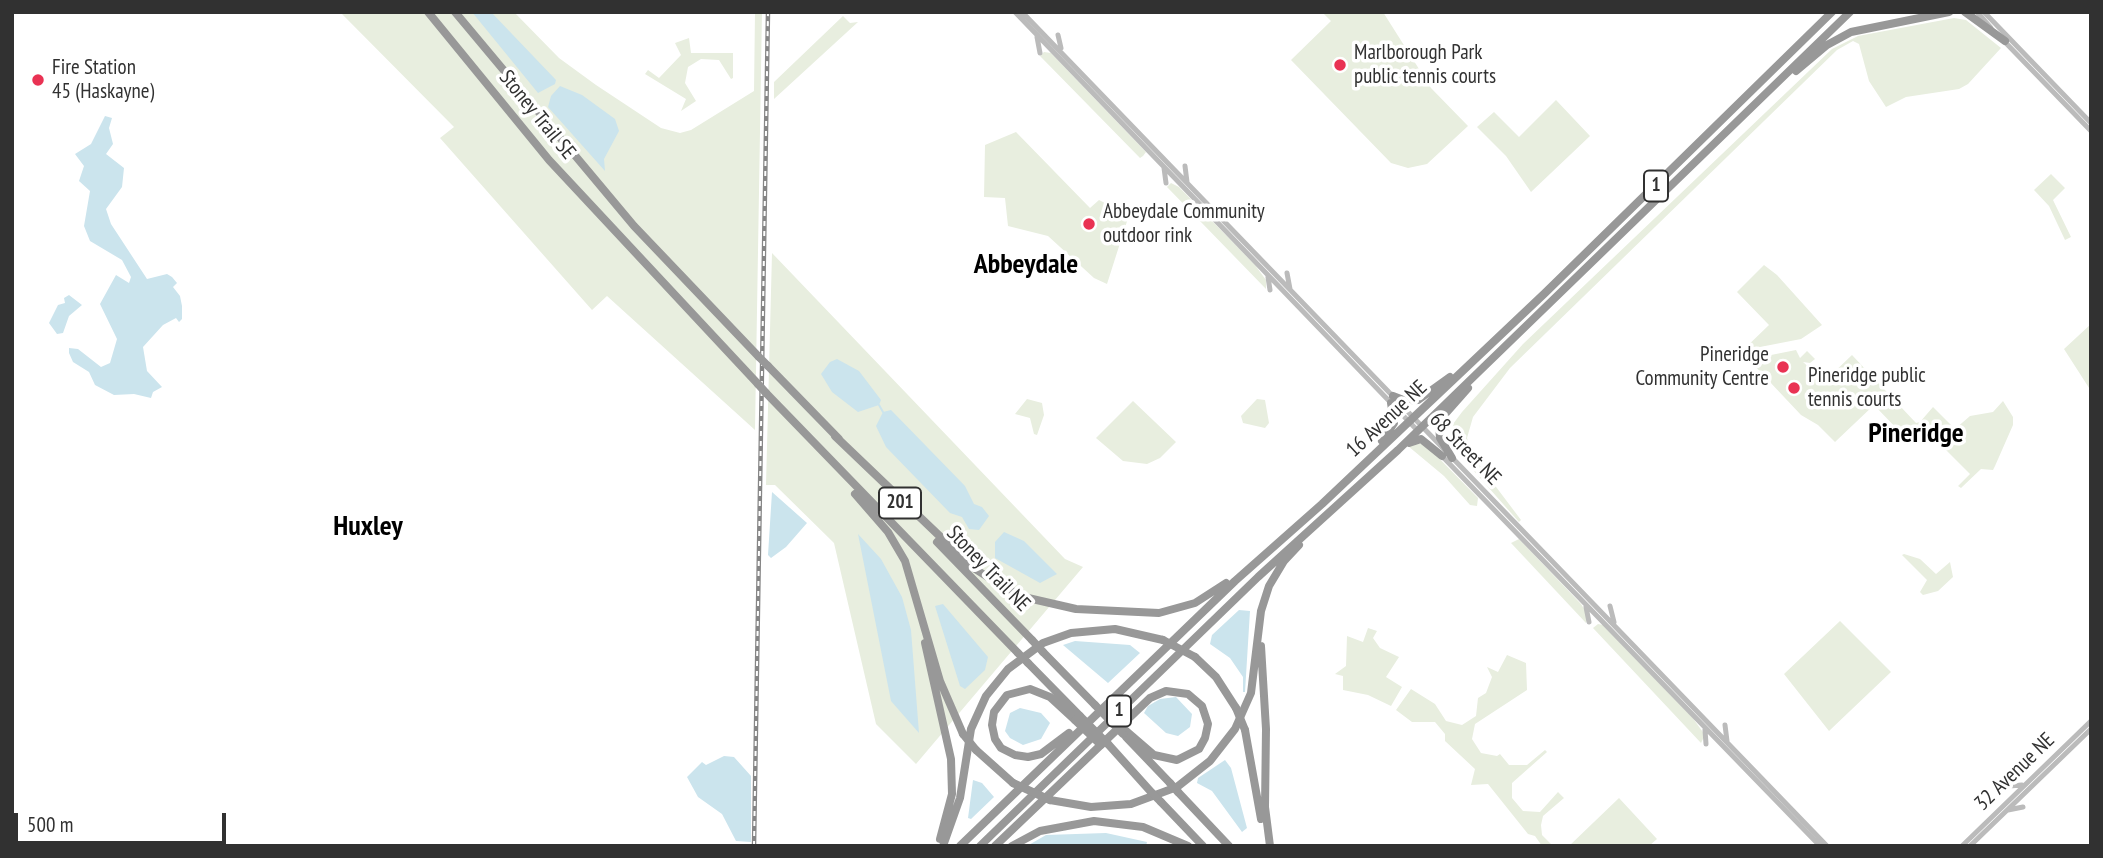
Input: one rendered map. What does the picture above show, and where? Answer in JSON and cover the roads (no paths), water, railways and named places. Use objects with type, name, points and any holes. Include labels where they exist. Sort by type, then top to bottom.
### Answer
[{"type":"highway","name":"Stoney Trail SE","points":[[428,12],[549,160],[621,239]]},
{"type":"highway","name":"Stoney Trail SE","points":[[455,12],[634,226]]},
{"type":"highway","points":[[1765,77],[1825,12]]},
{"type":"highway","name":"16 Avenue NE","points":[[980,846],[1258,577],[1398,450],[1415,424],[1465,369],[1832,12]]},
{"type":"highway","name":"16 Avenue NE","points":[[960,846],[1234,581],[1508,341],[1850,12]]},
{"type":"highway","points":[[1919,19],[1935,12]]},
{"type":"highway","points":[[1766,94],[1827,45],[1846,34],[1949,12]]},
{"type":"highway","points":[[1965,12],[2005,41]]},
{"type":"highway","name":"Stoney Trail NE","points":[[634,226],[1124,732],[1229,846]]},
{"type":"highway","name":"Stoney Trail NE","points":[[621,239],[1078,718]]},
{"type":"highway","points":[[1452,458],[1440,438],[1442,418],[1505,349],[1508,341]]},
{"type":"highway","points":[[1258,577],[1305,526],[1415,424],[1478,356]]},
{"type":"highway","points":[[1322,504],[1327,494],[1390,433],[1395,420],[1392,400],[1418,400],[1456,371],[1465,369]]},
{"type":"highway","points":[[806,435],[888,531],[905,561],[940,681],[963,734],[976,750],[1013,783],[1050,800],[1091,807],[1131,804],[1164,793],[1198,772],[1230,737],[1247,704],[1253,682],[1261,611],[1269,586],[1284,561],[1346,498]]},
{"type":"highway","points":[[835,436],[972,567],[1005,589],[1052,606],[1159,613],[1179,609],[1213,593],[1304,514],[1311,514]]},
{"type":"highway","points":[[1398,450],[1417,439],[1442,456]]},
{"type":"highway","points":[[916,593],[951,759],[952,794],[937,846]]},
{"type":"highway","points":[[1261,611],[1268,846]]},
{"type":"highway","points":[[943,846],[960,798],[971,729],[986,696],[1008,669],[1043,643],[1071,633],[1115,629],[1139,632],[1163,640],[1195,657],[1216,677],[1237,708],[1245,730],[1268,846]]},
{"type":"highway","points":[[1112,699],[1052,748],[1034,756],[1020,757],[1005,751],[995,739],[992,725],[999,702],[1021,689],[1046,694],[1078,718],[1106,746],[1151,794],[1203,846]]},
{"type":"highway","points":[[995,846],[1150,698],[1166,691],[1188,694],[1202,706],[1208,724],[1199,749],[1177,760],[1154,755],[1124,732]]},
{"type":"highway","points":[[1012,846],[1040,831],[1094,821],[1143,827],[1188,846]]},
{"type":"main road","name":"68 Street NE","points":[[1016,12],[1392,400]]},
{"type":"main road","name":"68 Street NE","points":[[1022,12],[1292,292],[1442,456],[1820,846]]},
{"type":"main road","points":[[1977,12],[2091,131]]},
{"type":"main road","points":[[1984,12],[2091,123]]},
{"type":"main road","points":[[1034,31],[1040,53]]},
{"type":"main road","points":[[1058,36],[1063,54]]},
{"type":"main road","points":[[1163,165],[1167,183]]},
{"type":"main road","points":[[1185,166],[1188,185]]},
{"type":"main road","points":[[1287,273],[1292,292]]},
{"type":"main road","points":[[1267,274],[1270,290]]},
{"type":"main road","name":"68 Street NE","points":[[1415,424],[1452,458],[1827,846]]},
{"type":"main road","points":[[1580,598],[1590,615],[1589,622]]},
{"type":"main road","points":[[1610,606],[1610,614],[1617,628]]},
{"type":"main road","name":"32 Avenue NE","points":[[1962,846],[2091,721]]},
{"type":"main road","points":[[1726,726],[1728,744]]},
{"type":"main road","points":[[1704,727],[1706,744]]},
{"type":"main road","name":"32 Avenue NE","points":[[1970,846],[2091,729]]},
{"type":"main road","points":[[2009,786],[2028,782]]},
{"type":"main road","points":[[2005,811],[2023,807]]},
{"type":"water","points":[[472,12],[491,12],[556,80],[555,84],[538,93]]},
{"type":"water","points":[[560,86],[582,95],[615,119],[619,131],[604,159],[605,171],[548,107],[551,96]]},
{"type":"water","points":[[105,116],[112,118],[109,128],[113,144],[106,154],[124,168],[122,187],[106,209],[111,224],[147,279],[167,274],[172,277],[177,283],[173,287],[180,296],[182,306],[182,319],[179,322],[176,318],[163,325],[143,347],[147,371],[162,387],[153,392],[151,398],[134,394],[114,395],[95,385],[89,372],[73,362],[69,353],[69,348],[78,349],[101,367],[110,363],[117,339],[100,304],[116,275],[129,283],[131,277],[122,260],[90,241],[84,226],[90,191],[79,181],[84,166],[75,154],[91,144]]},
{"type":"water","points":[[69,295],[82,305],[69,316],[63,333],[57,334],[49,323],[58,305],[65,303],[64,298]]},
{"type":"water","points":[[837,359],[859,371],[881,400],[879,405],[858,412],[832,392],[821,374],[830,362]]},
{"type":"water","points":[[891,410],[965,486],[974,504],[982,507],[989,516],[979,530],[969,529],[962,517],[950,513],[886,447],[876,426],[883,412]]},
{"type":"water","points":[[772,492],[807,523],[786,547],[771,558],[768,555]]},
{"type":"water","points":[[1004,532],[1024,541],[1057,574],[1040,583],[995,558],[995,542]]},
{"type":"water","points":[[858,534],[881,559],[902,597],[911,630],[919,733],[891,701]]},
{"type":"water","points":[[943,604],[988,657],[985,670],[965,689],[960,686],[935,606]]},
{"type":"water","points":[[1239,610],[1250,611],[1245,692],[1243,677],[1230,658],[1210,644],[1212,635]]},
{"type":"water","points":[[1075,641],[1130,645],[1140,653],[1108,683],[1063,645]]},
{"type":"water","points":[[1176,697],[1192,714],[1190,727],[1178,736],[1166,733],[1144,713],[1148,706],[1160,699]]},
{"type":"water","points":[[1020,708],[1041,713],[1050,723],[1041,739],[1023,745],[1010,738],[1005,731],[1010,713]]},
{"type":"water","points":[[724,756],[734,757],[751,776],[751,842],[736,841],[722,814],[698,797],[687,777],[702,762],[706,765]]},
{"type":"water","points":[[1225,760],[1231,768],[1247,828],[1242,832],[1212,791],[1197,783],[1198,778]]},
{"type":"water","points":[[973,780],[982,783],[994,797],[971,819],[968,818]]},
{"type":"water","points":[[1106,833],[1147,842],[1146,846],[1027,846],[1046,835]]},
{"type":"waterway","points":[[879,405],[883,412]]},
{"type":"railway","points":[[754,846],[768,12]]},
{"type":"place","name":"Marlborough Park public tennis courts","points":[[1340,65]]},
{"type":"place","name":"Fire Station 45 (Haskayne)","points":[[38,80]]},
{"type":"place","name":"Abbeydale Community outdoor rink","points":[[1089,224]]},
{"type":"place","name":"Pineridge Community Centre","points":[[1783,367]]},
{"type":"place","name":"Pineridge public tennis courts","points":[[1794,388]]},
{"type":"district","name":"Abbeydale","points":[[1026,265]]},
{"type":"district","name":"Pineridge","points":[[1916,434]]},
{"type":"district","name":"Huxley","points":[[368,527]]}]
